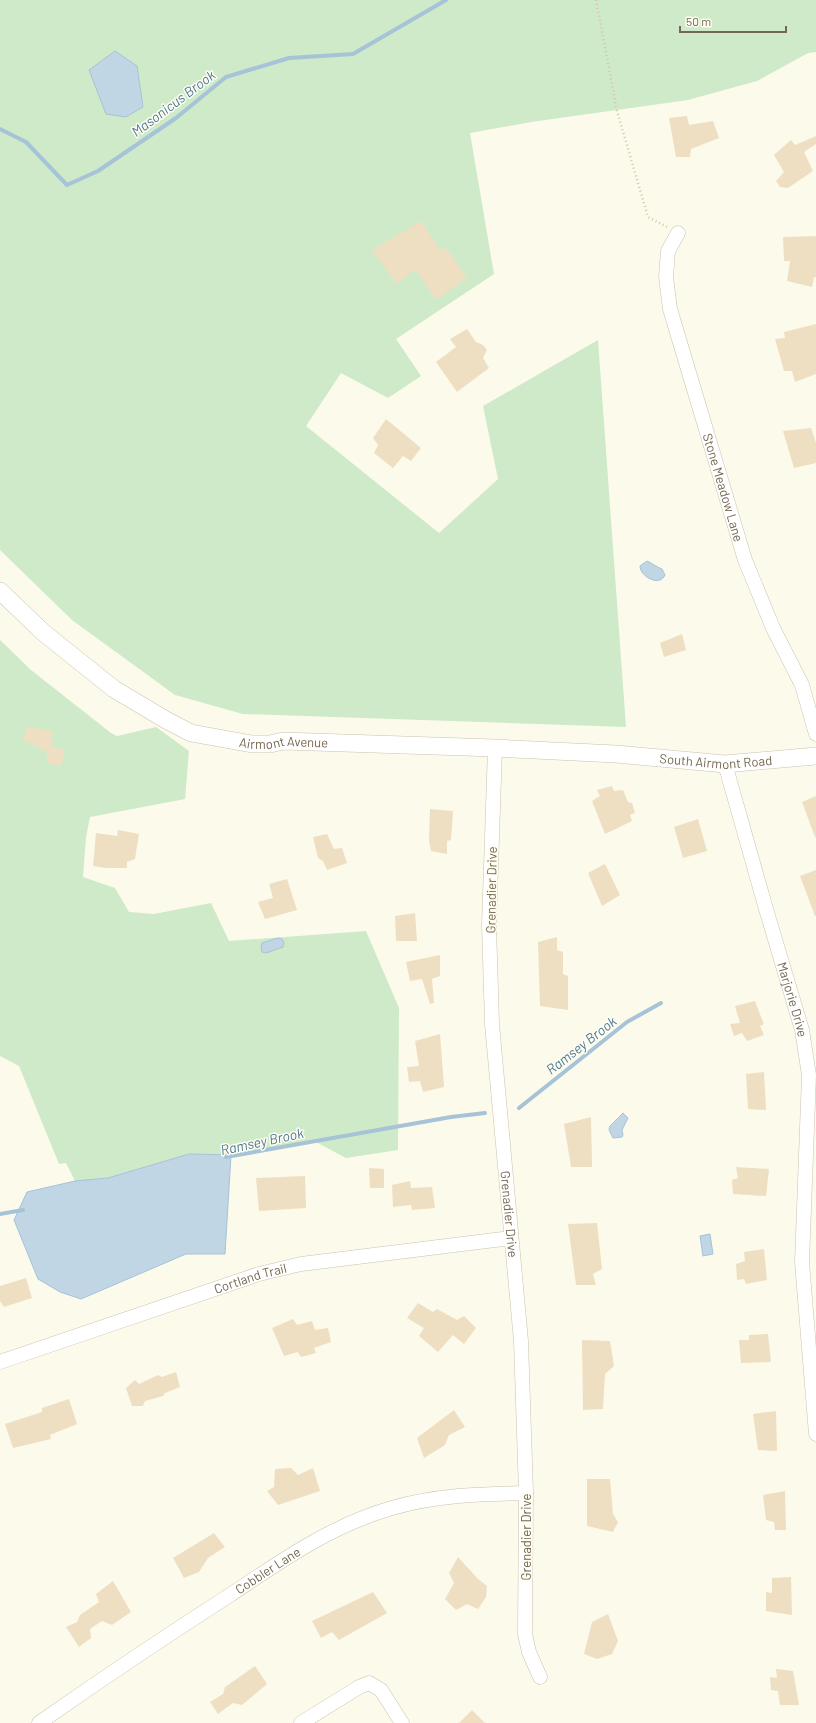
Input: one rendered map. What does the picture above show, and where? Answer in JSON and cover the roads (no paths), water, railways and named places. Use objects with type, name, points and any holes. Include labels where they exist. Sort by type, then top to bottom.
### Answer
[{"type":"street","name":"Stone Meadow Lane","points":[[678,233],[668,250],[666,277],[670,309],[745,560],[773,628],[802,684],[816,734]]},
{"type":"street","name":"Airmont Avenue","points":[[0,591],[20,612],[44,633],[114,689],[138,705],[191,733],[252,744],[270,744],[283,741],[495,748],[616,754]]},
{"type":"street","name":"Grenadier Drive","points":[[495,748],[489,926],[492,1009],[521,1341],[526,1493],[526,1634],[529,1652],[540,1677]]},
{"type":"street","name":"South Airmont Road","points":[[616,754],[725,764],[816,756]]},
{"type":"street","name":"Marjorie Drive","points":[[725,764],[802,1030],[809,1075],[802,1262],[815,1405],[816,1434]]},
{"type":"street","name":"Cortland Trail","points":[[0,1362],[259,1274],[300,1264],[511,1238]]},
{"type":"street","name":"Cobbler Lane","points":[[39,1723],[141,1653],[295,1552],[328,1533],[362,1518],[392,1508],[428,1499],[465,1494],[526,1493]]},
{"type":"street","points":[[301,1723],[358,1687],[369,1683],[381,1690],[402,1723]]},
{"type":"water","points":[[115,51],[137,66],[143,107],[126,117],[106,114],[89,70]]},
{"type":"water","points":[[647,561],[662,569],[665,575],[662,579],[651,579],[643,574],[640,566]]},
{"type":"water","points":[[278,938],[282,939],[284,943],[283,947],[266,953],[262,952],[262,943]]},
{"type":"water","points":[[623,1113],[628,1118],[622,1130],[623,1135],[622,1137],[613,1138],[609,1130],[610,1126]]},
{"type":"water","points":[[189,1154],[231,1155],[225,1254],[186,1254],[81,1299],[60,1292],[38,1279],[14,1220],[27,1192],[75,1181],[108,1178]]},
{"type":"water","points":[[710,1234],[713,1254],[703,1256],[700,1236]]},
{"type":"waterway","name":"Masonicus Brook","points":[[0,129],[26,142],[67,185],[98,171],[176,118],[226,77],[289,58],[353,54],[446,0]]},
{"type":"waterway","name":"Ramsey Brook","points":[[519,1108],[627,1022],[661,1003]]},
{"type":"waterway","name":"Ramsey Brook","points":[[226,1157],[451,1117],[485,1113]]},
{"type":"waterway","name":"Ramsey Brook","points":[[0,1214],[23,1210]]}]
